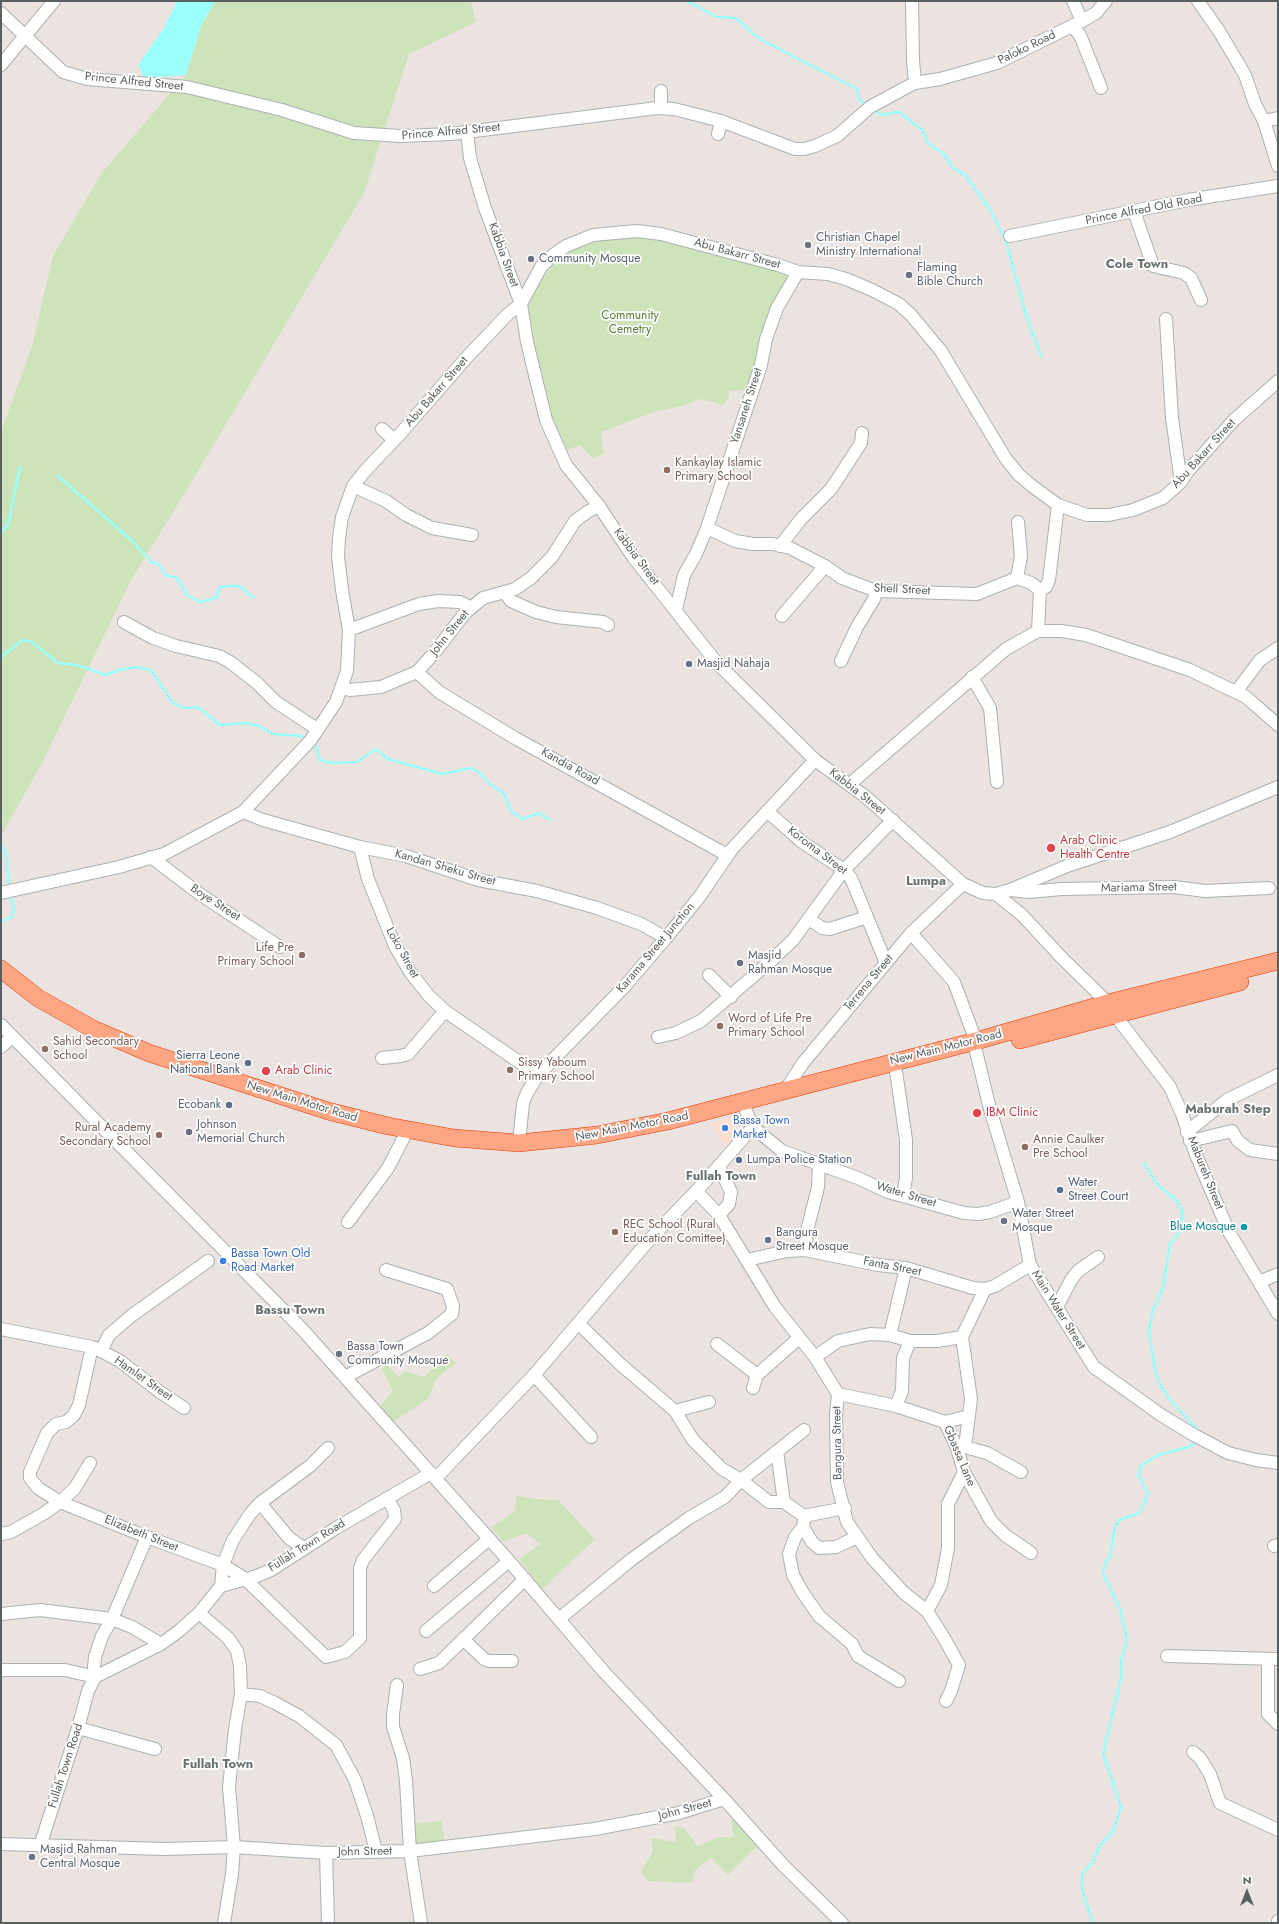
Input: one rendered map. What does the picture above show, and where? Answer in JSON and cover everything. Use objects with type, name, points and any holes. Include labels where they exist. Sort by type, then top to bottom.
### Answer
[{"type":"highway","name":"New Main Motor Road","points":[[1,978],[35,1004],[82,1031],[146,1060],[326,1117],[404,1137],[453,1145],[519,1152],[598,1142],[746,1111],[896,1071],[976,1046],[1112,1009],[1278,961]]},
{"type":"highway","name":"New Main Motor Road","points":[[1,969],[38,998],[93,1029],[149,1053],[328,1111],[388,1126],[454,1138],[519,1143],[597,1136],[668,1121],[879,1065],[976,1046]]},
{"type":"highway","name":"New Main Motor Road","points":[[1112,1009],[1278,972]]},
{"type":"street","points":[[1,65],[54,1]]},
{"type":"street","points":[[912,1],[915,83]]},
{"type":"street","points":[[1073,1],[1080,35],[1101,88]]},
{"type":"street","name":"Paloko Road","points":[[915,83],[940,79],[997,63],[1096,13],[1106,1]]},
{"type":"street","points":[[1198,1],[1219,31],[1245,76],[1254,104],[1264,121],[1278,166]]},
{"type":"street","name":"Prince Alfred Street","points":[[1,13],[63,72],[87,79],[187,87],[282,110],[354,132],[400,136],[466,132],[661,108],[674,109],[721,121],[795,149],[804,149],[815,146],[837,136],[867,109],[915,83]]},
{"type":"street","points":[[661,91],[661,108]]},
{"type":"street","points":[[1264,121],[1278,118]]},
{"type":"street","points":[[718,134],[721,121]]},
{"type":"street","name":"Kabbia Street","points":[[466,132],[470,158],[485,208],[520,304],[527,342],[546,420],[566,465],[599,506],[633,556],[716,662],[815,760],[850,784],[893,820],[963,884]]},
{"type":"street","name":"Prince Alfred Old Road","points":[[1010,236],[1188,200],[1278,186]]},
{"type":"street","points":[[1134,211],[1153,266],[1184,273],[1191,278],[1201,300]]},
{"type":"street","name":"Abu Bakarr Street","points":[[1,893],[119,867],[164,854],[244,812],[310,741],[336,702],[342,688],[349,660],[349,630],[338,557],[342,517],[354,486],[364,472],[468,356],[508,314],[520,304],[541,267],[553,255],[566,246],[593,235],[637,231],[661,234],[778,265],[798,272],[828,274],[846,279],[872,290],[898,304],[911,316],[941,351],[1006,459],[1032,486],[1058,505],[1087,515],[1115,514],[1133,510],[1163,498],[1181,482],[1188,471],[1234,420],[1278,382]]},
{"type":"street","name":"Yansaneh Street","points":[[676,610],[684,576],[696,554],[707,528],[761,366],[768,333],[777,308],[798,272]]},
{"type":"street","points":[[1166,319],[1172,418],[1181,482]]},
{"type":"street","points":[[382,429],[394,440]]},
{"type":"street","points":[[780,546],[802,519],[831,489],[861,443],[862,433]]},
{"type":"street","points":[[354,486],[386,501],[406,516],[432,528],[472,535]]},
{"type":"street","points":[[1040,590],[1046,587],[1049,580],[1058,505]]},
{"type":"street","name":"John Street","points":[[342,688],[350,690],[381,687],[417,672],[435,652],[470,607],[483,598],[515,589],[530,578],[552,557],[575,521],[587,512],[599,506]]},
{"type":"street","points":[[1018,522],[1021,556],[1017,578],[1040,590]]},
{"type":"street","name":"Shell Street","points":[[707,528],[735,540],[790,548],[825,566],[842,578],[876,591],[977,594],[1017,578]]},
{"type":"street","points":[[782,616],[825,566]]},
{"type":"street","points":[[1038,631],[1040,590]]},
{"type":"street","points":[[841,661],[857,627],[874,599],[876,591]]},
{"type":"street","points":[[505,593],[511,600],[536,612],[597,621],[608,625]]},
{"type":"street","points":[[349,630],[425,603],[438,601],[460,602],[470,607]]},
{"type":"street","points":[[124,622],[153,638],[176,646],[219,656],[230,662],[257,683],[276,702],[317,729]]},
{"type":"street","points":[[850,784],[1006,649],[1038,631],[1061,631],[1086,635],[1190,670],[1246,697],[1278,725]]},
{"type":"street","points":[[1236,692],[1260,660],[1278,648]]},
{"type":"street","name":"Kandia Road","points":[[417,672],[439,692],[515,738],[727,855]]},
{"type":"street","points":[[972,677],[990,708],[994,732],[997,782]]},
{"type":"street","name":"Karama Street Junction","points":[[519,1143],[523,1103],[538,1075],[624,987],[700,896],[727,855],[815,760]]},
{"type":"street","points":[[963,884],[983,892],[996,894],[1010,890],[1067,866],[1170,832],[1278,787]]},
{"type":"street","name":"Koroma Street","points":[[767,811],[802,842],[844,870],[851,878],[886,963]]},
{"type":"street","name":"Kandan Sheku Street","points":[[244,812],[263,820],[360,847],[406,856],[478,880],[537,891],[597,908],[641,924],[666,938]]},
{"type":"street","points":[[658,1037],[676,1033],[701,1021],[731,997],[793,940],[844,870],[893,820]]},
{"type":"street","name":"Loko Street","points":[[360,847],[368,879],[395,946],[410,972],[429,996],[445,1011],[538,1075]]},
{"type":"street","name":"Boye Street","points":[[151,858],[201,895],[280,947]]},
{"type":"street","name":"Terrena Street","points":[[785,1091],[803,1063],[911,933],[963,884]]},
{"type":"street","name":"Mariama Street","points":[[1010,890],[1029,892],[1061,889],[1174,887],[1205,892],[1269,888]]},
{"type":"street","name":"Mabureh Street","points":[[996,894],[1022,915],[1112,1009],[1170,1087],[1229,1232],[1278,1314]]},
{"type":"street","points":[[808,919],[822,928],[830,929],[867,917]]},
{"type":"street","name":"Main Water Street","points":[[911,933],[954,982],[976,1046],[990,1109],[1018,1202],[1030,1265],[1094,1367],[1161,1415],[1228,1453],[1256,1460],[1278,1463]]},
{"type":"street","points":[[708,975],[731,997]]},
{"type":"street","points":[[382,1058],[408,1054],[445,1011]]},
{"type":"street","points":[[1,1025],[302,1329],[525,1579],[604,1672],[724,1799],[783,1865],[842,1923]]},
{"type":"street","points":[[1,1047],[12,1037]]},
{"type":"street","points":[[896,1071],[906,1140],[906,1178],[903,1196]]},
{"type":"street","points":[[1189,1136],[1227,1100],[1278,1076]]},
{"type":"street","name":"Water Street","points":[[746,1111],[753,1127],[782,1151],[858,1178],[888,1192],[964,1213],[978,1214],[990,1212],[1018,1202]]},
{"type":"street","name":"Fullah Town Road","points":[[221,1586],[244,1578],[257,1576],[271,1570],[303,1548],[387,1498],[433,1476],[534,1375],[650,1239],[696,1191],[753,1127]]},
{"type":"street","points":[[1189,1136],[1232,1131],[1238,1141],[1250,1150],[1278,1154]]},
{"type":"street","points":[[348,1222],[388,1168],[404,1137]]},
{"type":"street","points":[[805,1250],[806,1235],[818,1187],[819,1164]]},
{"type":"street","points":[[718,1166],[731,1192],[729,1204],[719,1215]]},
{"type":"street","name":"Bangura Street","points":[[696,1191],[719,1215],[775,1307],[815,1357],[838,1394],[836,1415],[837,1482],[845,1508],[847,1522],[872,1558],[904,1593],[927,1612],[959,1665],[951,1691],[946,1701]]},
{"type":"street","name":"Fanta Street","points":[[747,1260],[787,1251],[805,1250],[878,1265],[906,1268],[973,1288],[985,1289]]},
{"type":"street","points":[[1057,1307],[1071,1280],[1078,1271],[1098,1257]]},
{"type":"street","name":"Elizabeth Street","points":[[208,1261],[131,1316],[109,1335],[96,1349],[79,1405],[74,1415],[66,1422],[56,1424],[47,1432],[30,1472],[30,1478],[38,1488],[60,1502],[147,1537],[223,1565],[244,1578],[275,1610],[305,1635],[320,1653],[326,1657],[345,1652],[360,1638],[360,1568],[363,1560],[395,1519],[394,1510],[387,1498]]},
{"type":"street","points":[[1021,1472],[987,1453],[961,1448],[969,1416],[971,1399],[962,1337],[985,1289],[995,1286],[1030,1265]]},
{"type":"street","points":[[890,1335],[906,1268]]},
{"type":"street","points":[[345,1377],[428,1333],[452,1314],[453,1306],[447,1289],[386,1270]]},
{"type":"street","points":[[1259,1282],[1278,1274]]},
{"type":"street","points":[[579,1324],[620,1364],[675,1411],[693,1440],[722,1470],[741,1480],[769,1502],[784,1502]]},
{"type":"street","name":"Hamlet Street","points":[[1,1329],[96,1349],[120,1361],[160,1392],[184,1408]]},
{"type":"street","points":[[815,1357],[838,1341],[870,1334],[890,1335],[910,1341],[937,1341],[962,1337]]},
{"type":"street","points":[[753,1388],[757,1374],[799,1338]]},
{"type":"street","points":[[896,1406],[902,1391],[903,1358],[910,1341]]},
{"type":"street","points":[[717,1344],[757,1374]]},
{"type":"street","points":[[534,1375],[591,1437]]},
{"type":"street","name":"Gbassa Lane","points":[[838,1394],[896,1406],[945,1422],[961,1448],[964,1472],[977,1499],[991,1521],[1005,1534],[1032,1553]]},
{"type":"street","points":[[675,1411],[709,1402]]},
{"type":"street","points":[[945,1422],[969,1416]]},
{"type":"street","points":[[559,1619],[632,1559],[689,1518],[725,1497],[741,1480],[804,1430]]},
{"type":"street","points":[[1,1670],[65,1670],[95,1677],[161,1644],[179,1631],[199,1613],[221,1586],[223,1565],[233,1540],[250,1514],[260,1503],[310,1466],[328,1448]]},
{"type":"street","points":[[777,1451],[784,1502],[804,1522],[812,1542],[819,1548],[836,1547],[857,1537]]},
{"type":"street","points":[[1,1534],[11,1532],[43,1514],[60,1502],[75,1488],[90,1463]]},
{"type":"street","points":[[927,1612],[941,1584],[948,1548],[948,1504],[964,1472]]},
{"type":"street","points":[[260,1503],[290,1538],[303,1548]]},
{"type":"street","points":[[845,1508],[804,1522],[795,1537],[789,1554],[793,1574],[803,1594],[819,1616],[852,1644],[858,1656],[899,1681]]},
{"type":"street","points":[[95,1677],[95,1657],[102,1636],[112,1620],[147,1537]]},
{"type":"street","points":[[434,1586],[489,1539]]},
{"type":"street","points":[[426,1631],[509,1561]]},
{"type":"street","points":[[420,1670],[439,1663],[525,1579]]},
{"type":"street","points":[[1,1614],[40,1610],[112,1620],[132,1627],[161,1644]]},
{"type":"street","points":[[199,1613],[228,1638],[237,1651],[241,1694],[235,1729],[229,1787],[234,1847],[232,1874],[224,1923]]},
{"type":"street","points":[[463,1639],[484,1659],[489,1661],[512,1661]]},
{"type":"street","points":[[1167,1656],[1273,1659],[1268,1714],[1272,1720],[1278,1724]]},
{"type":"street","name":"Fullah Town Road","points":[[40,1846],[78,1728],[88,1691],[95,1677]]},
{"type":"street","points":[[397,1685],[393,1714],[393,1727],[403,1758],[406,1781],[410,1851],[421,1923]]},
{"type":"street","points":[[241,1694],[260,1696],[275,1703],[298,1716],[336,1746],[355,1780],[367,1816],[376,1852]]},
{"type":"street","points":[[78,1728],[155,1749]]},
{"type":"street","points":[[1193,1752],[1200,1758],[1210,1774],[1220,1803],[1278,1830]]},
{"type":"street","name":"John Street","points":[[1,1844],[164,1849],[234,1847],[326,1853],[410,1851],[595,1829],[679,1813],[724,1799]]},
{"type":"street","points":[[326,1853],[328,1923]]},
{"type":"shaded area","name":"Bassa Town Market","points":[[730,1118],[740,1133],[728,1146],[722,1141],[711,1123]]},
{"type":"green space","points":[[215,1],[471,1],[476,22],[409,54],[364,193],[183,496],[131,580],[43,761],[1,836],[1,432],[32,346],[53,256],[101,174],[186,75],[201,26]]},
{"type":"green space","name":"Community Cemetry","points":[[633,229],[794,267],[773,315],[761,334],[758,367],[749,398],[743,390],[729,391],[729,396],[723,406],[714,402],[700,399],[682,406],[654,412],[601,432],[604,454],[592,458],[580,445],[565,451],[555,429],[523,301],[534,285],[570,249],[606,232]]},
{"type":"green space","points":[[447,1354],[456,1363],[436,1379],[428,1399],[391,1423],[379,1408],[393,1391],[382,1369],[387,1365],[398,1377],[405,1371],[424,1377]]},
{"type":"green space","points":[[516,1495],[535,1499],[558,1500],[595,1539],[542,1589],[519,1559],[541,1544],[526,1533],[504,1542],[491,1527],[515,1511]]},
{"type":"green space","points":[[731,1820],[736,1821],[758,1845],[728,1875],[711,1858],[695,1870],[692,1883],[648,1881],[641,1871],[653,1852],[651,1838],[676,1842],[675,1826],[685,1829],[697,1846],[720,1837],[734,1837]]},
{"type":"green space","points":[[442,1821],[445,1845],[416,1847],[413,1824]]},
{"type":"water","points":[[177,1],[215,1],[201,26],[186,75],[144,78],[138,65],[164,28]]},
{"type":"waterway","points":[[687,1],[716,17],[736,18],[758,38],[857,89],[859,99],[866,105]]},
{"type":"waterway","points":[[874,109],[881,115],[899,112],[923,131],[928,143],[945,155],[952,167],[965,175],[991,211],[1006,241],[1026,315],[1041,356]]},
{"type":"waterway","points":[[1,532],[8,525],[20,467]]},
{"type":"waterway","points":[[58,476],[130,539],[152,562],[159,564],[165,575],[177,578],[187,595],[200,602],[216,598],[220,587],[239,586],[254,598]]},
{"type":"waterway","points":[[1,657],[23,640],[32,642],[58,663],[77,665],[106,675],[119,670],[137,667],[151,670],[172,702],[183,708],[198,707],[220,725],[244,723],[259,726],[273,734],[302,736],[307,739]]},
{"type":"waterway","points":[[315,742],[320,760],[332,763],[357,762],[376,749],[388,759],[442,774],[471,768],[479,772],[489,783],[504,794],[511,811],[523,819],[539,813],[550,820]]},
{"type":"waterway","points":[[1,842],[7,859],[9,886]]},
{"type":"waterway","points":[[1,922],[11,917],[14,909],[9,894]]},
{"type":"waterway","points":[[1144,1163],[1157,1184],[1177,1201],[1182,1211],[1181,1230],[1170,1244],[1163,1288],[1153,1310],[1149,1330],[1155,1371],[1161,1386],[1172,1402],[1196,1428],[1197,1433]]},
{"type":"waterway","points":[[1093,1923],[1082,1889],[1082,1874],[1092,1863],[1101,1844],[1113,1832],[1121,1807],[1103,1754],[1121,1678],[1121,1661],[1127,1641],[1120,1609],[1103,1573],[1105,1564],[1111,1554],[1114,1530],[1119,1520],[1139,1513],[1148,1493],[1138,1475],[1142,1465],[1158,1455],[1192,1446],[1197,1440]]},
{"type":"place","name":"Christian Chapel Ministry International","points":[[808,245]]},
{"type":"place","name":"Community Mosque","points":[[531,259]]},
{"type":"place","name":"Flaming Bible Church","points":[[909,275]]},
{"type":"place","name":"Kankaylay Islamic Primary School","points":[[667,470]]},
{"type":"place","name":"Masjid Nahaja","points":[[689,664]]},
{"type":"place","name":"Arab Clinic Health Centre","points":[[1051,848]]},
{"type":"place","name":"Life Pre Primary School","points":[[302,955]]},
{"type":"place","name":"Masjid Rahman Mosque","points":[[740,963]]},
{"type":"place","name":"Word of Life Pre Primary School","points":[[720,1026]]},
{"type":"place","name":"Sahid Secondary School","points":[[45,1049]]},
{"type":"place","name":"Sierra Leone National Bank","points":[[248,1063]]},
{"type":"place","name":"Sissy Yaboum Primary School","points":[[510,1070]]},
{"type":"place","name":"Arab Clinic","points":[[266,1071]]},
{"type":"place","name":"Ecobank","points":[[229,1105]]},
{"type":"place","name":"IBM Clinic","points":[[977,1113]]},
{"type":"place","name":"Bassa Town Market","points":[[725,1128]]},
{"type":"place","name":"Johnson Memorial Church","points":[[189,1132]]},
{"type":"place","name":"Rural Academy Secondary School","points":[[159,1135]]},
{"type":"place","name":"Annie Caulker Pre School","points":[[1025,1147]]},
{"type":"place","name":"Lumpa Police Station","points":[[739,1160]]},
{"type":"place","name":"Water Street Court","points":[[1060,1190]]},
{"type":"place","name":"Water Street Mosque","points":[[1004,1221]]},
{"type":"place","name":"Blue Mosque","points":[[1244,1227]]},
{"type":"place","name":"REC School (Rural Education Comittee)","points":[[615,1232]]},
{"type":"place","name":"Bangura Street Mosque","points":[[768,1240]]},
{"type":"place","name":"Bassa Town Old Road Market","points":[[223,1261]]},
{"type":"place","name":"Bassa Town Community Mosque","points":[[339,1354]]},
{"type":"place","name":"Masjid Rahman Central Mosque","points":[[32,1857]]},
{"type":"district","name":"Cole Town","points":[[1137,265]]},
{"type":"district","name":"Lumpa","points":[[926,882]]},
{"type":"district","name":"Maburah Step","points":[[1228,1110]]},
{"type":"district","name":"Fullah Town","points":[[721,1177]]},
{"type":"district","name":"Bassu Town","points":[[290,1311]]},
{"type":"district","name":"Fullah Town","points":[[218,1765]]}]
